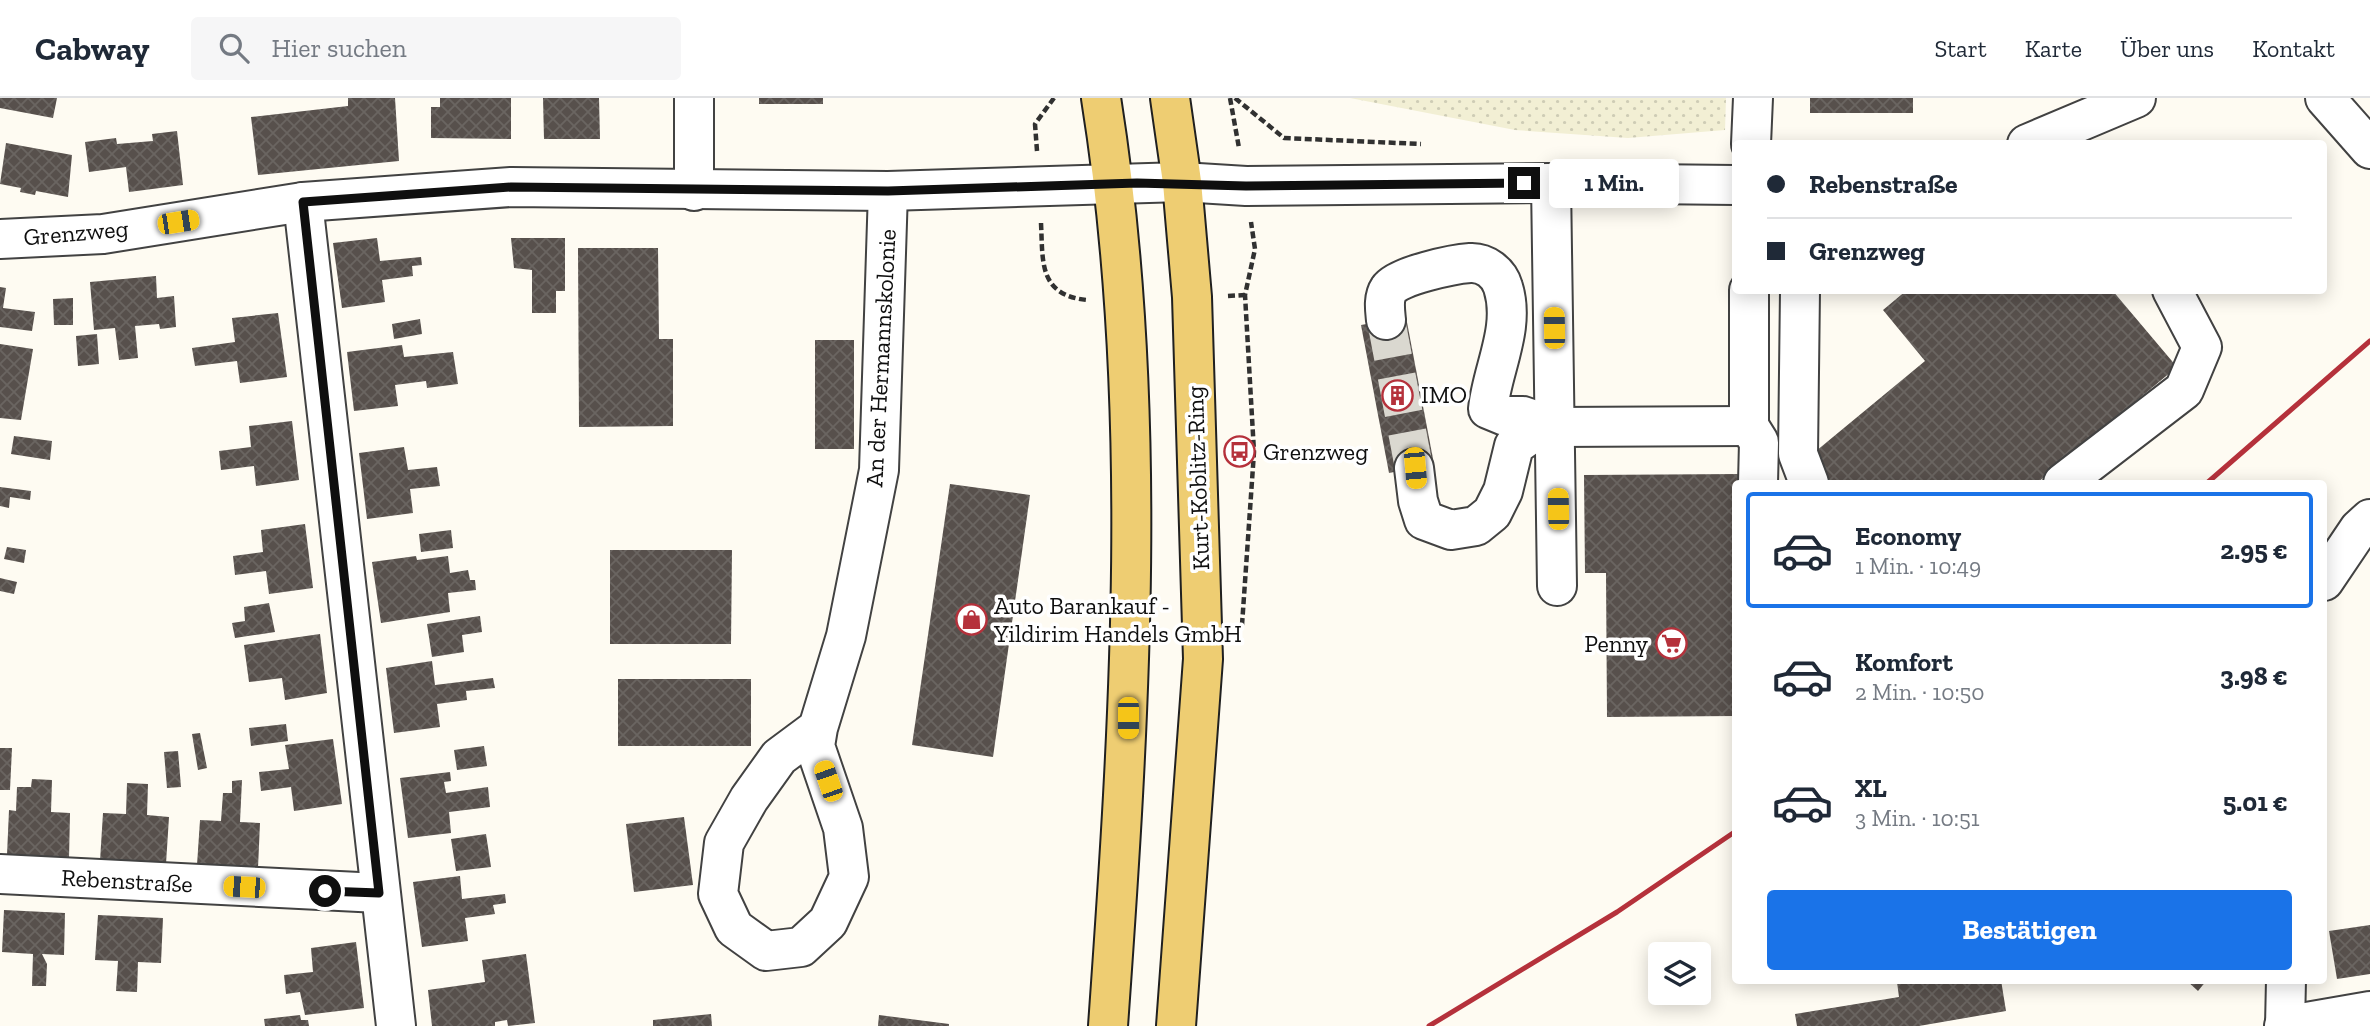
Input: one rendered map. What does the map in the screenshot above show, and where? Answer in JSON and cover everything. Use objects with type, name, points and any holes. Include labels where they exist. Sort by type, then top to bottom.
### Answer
[{"type":"main road","points":[[1101,98],[1115,183],[1130,483],[1128,744],[1108,1026]]},
{"type":"main road","name":"Kurt-Koblitz-Ring","points":[[1170,98],[1182,182],[1192,297],[1203,659],[1176,1026]]},
{"type":"street","points":[[694,98],[694,191]]},
{"type":"street","points":[[1751,140],[1752,98]]},
{"type":"street","points":[[2049,140],[2136,98]]},
{"type":"street","points":[[2325,98],[2370,149]]},
{"type":"street","points":[[1182,182],[1246,186],[1551,183],[1732,185]]},
{"type":"street","name":"Grenzweg","points":[[0,239],[103,233],[303,202],[511,187],[888,191],[1182,182]]},
{"type":"street","points":[[1551,183],[1557,586]]},
{"type":"street","name":"An der Hermannskolonie","points":[[818,728],[779,757],[749,800],[724,843],[719,894],[734,928],[766,951],[801,947],[828,922],[849,877],[843,828],[815,746],[846,636],[879,470],[888,191]]},
{"type":"street","points":[[303,202],[396,1026]]},
{"type":"street","points":[[1386,320],[1385,300],[1389,288],[1400,278],[1472,263],[1487,267],[1499,277],[1504,288],[1506,317],[1503,349],[1490,391],[1488,410],[1505,416],[1523,416],[1555,427]]},
{"type":"street","points":[[1749,294],[1749,426],[1759,442],[1758,480]]},
{"type":"street","points":[[1800,294],[1798,454],[1808,480]]},
{"type":"street","points":[[2067,480],[2184,390],[2202,347],[2174,294]]},
{"type":"street","points":[[1415,468],[1418,501],[1424,520],[1451,530],[1476,526],[1492,513],[1503,491],[1514,446],[1528,436],[1555,427],[1749,426]]},
{"type":"street","points":[[2327,577],[2359,529],[2370,519]]},
{"type":"street","name":"Rebenstraße","points":[[0,874],[379,893]]},
{"type":"street","points":[[2286,984],[2285,1026],[2370,1011]]},
{"type":"path","points":[[1039,186],[1035,124],[1054,98]]},
{"type":"path","points":[[1230,98],[1255,249],[1245,295]]},
{"type":"shaded area","points":[[1350,98],[1726,98],[1725,130],[1628,138],[1515,130]]},
{"type":"building","points":[[0,98],[57,98],[53,118],[0,108]]},
{"type":"building","points":[[348,98],[395,98],[399,161],[258,175],[251,117],[348,106]]},
{"type":"building","points":[[440,98],[511,98],[511,139],[431,138],[431,107],[440,107]]},
{"type":"building","points":[[543,98],[599,98],[600,139],[544,139]]},
{"type":"building","points":[[759,98],[823,98],[823,104],[759,104]]},
{"type":"building","points":[[1810,98],[1913,98],[1913,113],[1810,113]]},
{"type":"building","points":[[177,131],[183,185],[129,192],[126,167],[89,172],[85,142],[116,138],[117,144],[153,141],[152,134]]},
{"type":"building","points":[[6,143],[72,155],[68,197],[36,191],[35,195],[20,192],[21,188],[0,184]]},
{"type":"building","points":[[377,238],[380,261],[421,257],[422,265],[412,266],[413,276],[382,280],[385,302],[342,308],[333,243]]},
{"type":"building","points":[[511,238],[565,238],[565,291],[556,291],[556,313],[532,313],[532,270],[514,268]]},
{"type":"building","points":[[578,248],[658,248],[659,339],[673,339],[673,426],[579,427]]},
{"type":"building","points":[[156,276],[157,298],[174,296],[176,327],[160,329],[159,324],[135,326],[138,358],[119,360],[115,328],[94,330],[90,282]]},
{"type":"building","points":[[0,287],[6,288],[3,308],[35,312],[32,331],[0,327]]},
{"type":"building","points":[[1902,294],[2115,294],[2177,367],[2041,480],[1830,480],[1810,456],[1925,361],[1883,310]]},
{"type":"building","points":[[73,298],[73,325],[54,325],[53,299]]},
{"type":"building","points":[[278,313],[287,377],[240,383],[237,361],[195,366],[192,348],[235,342],[232,318]]},
{"type":"building","name":"IMO","points":[[1406,317],[1434,464],[1389,473],[1361,325]]},
{"type":"building","points":[[420,319],[422,334],[394,339],[392,324]]},
{"type":"building","points":[[97,334],[99,364],[78,366],[76,336]]},
{"type":"building","points":[[815,340],[854,340],[854,449],[815,449]]},
{"type":"building","points":[[0,344],[33,349],[21,420],[0,418]]},
{"type":"building","points":[[402,345],[404,357],[453,352],[458,384],[427,388],[426,381],[395,385],[398,406],[354,411],[347,352]]},
{"type":"building","points":[[292,421],[299,480],[256,486],[254,466],[221,470],[219,451],[251,447],[249,426]]},
{"type":"building","points":[[14,436],[52,441],[50,460],[11,454]]},
{"type":"building","points":[[404,447],[408,470],[437,467],[440,486],[410,489],[413,513],[367,519],[359,453]]},
{"type":"building","name":"Penny","points":[[1739,474],[1739,480],[1732,480],[1732,716],[1607,717],[1606,573],[1585,573],[1584,475]]},
{"type":"building","name":"Auto Barankauf - Yildirim Handels GmbH","points":[[950,484],[1030,495],[993,757],[912,745]]},
{"type":"building","points":[[0,487],[31,491],[30,500],[10,497],[9,508],[0,506]]},
{"type":"building","points":[[305,524],[313,588],[269,594],[266,571],[235,575],[233,556],[263,552],[261,530]]},
{"type":"building","points":[[451,530],[453,548],[421,552],[419,534]]},
{"type":"building","points":[[7,547],[26,550],[24,563],[4,559]]},
{"type":"building","points":[[610,550],[732,550],[731,644],[610,644]]},
{"type":"building","points":[[416,556],[417,560],[448,556],[450,573],[468,570],[470,580],[475,580],[476,590],[448,593],[450,612],[381,623],[372,562]]},
{"type":"building","points":[[0,578],[17,582],[14,594],[0,591]]},
{"type":"building","points":[[269,603],[275,632],[235,638],[232,623],[245,621],[244,607]]},
{"type":"building","points":[[480,616],[482,632],[462,635],[464,652],[432,657],[427,624]]},
{"type":"building","points":[[320,634],[327,693],[285,700],[282,678],[249,682],[244,645]]},
{"type":"building","points":[[432,661],[435,685],[493,678],[495,688],[466,691],[467,700],[437,704],[440,727],[394,733],[386,668]]},
{"type":"building","points":[[618,679],[751,679],[751,746],[618,746]]},
{"type":"building","points":[[286,724],[288,741],[251,746],[249,728]]},
{"type":"building","points":[[200,733],[207,768],[198,770],[192,734]]},
{"type":"building","points":[[333,739],[342,804],[294,811],[291,787],[261,791],[259,772],[289,769],[285,745]]},
{"type":"building","points":[[484,746],[487,766],[457,770],[454,750]]},
{"type":"building","points":[[0,748],[12,748],[10,790],[0,790]]},
{"type":"building","points":[[178,751],[181,787],[167,788],[164,752]]},
{"type":"building","points":[[450,772],[451,781],[444,782],[446,793],[488,787],[490,807],[449,812],[451,833],[408,838],[400,778]]},
{"type":"building","points":[[32,779],[52,780],[51,812],[70,813],[69,859],[7,855],[9,810],[16,811],[17,787],[31,787]]},
{"type":"building","points":[[242,780],[240,822],[260,823],[258,868],[197,865],[200,820],[221,821],[223,793],[232,793],[232,781]]},
{"type":"building","points":[[127,783],[148,784],[147,815],[169,817],[166,864],[100,861],[103,813],[126,814]]},
{"type":"building","points":[[684,817],[693,885],[634,892],[626,824]]},
{"type":"building","points":[[486,834],[491,867],[456,871],[451,839]]},
{"type":"building","points":[[460,876],[462,899],[505,894],[506,903],[493,905],[495,914],[465,918],[468,941],[422,947],[413,882]]},
{"type":"building","points":[[4,910],[65,913],[64,955],[42,954],[47,964],[46,986],[32,986],[33,954],[2,952]]},
{"type":"building","points":[[98,915],[163,918],[161,963],[138,962],[137,992],[116,991],[118,961],[95,960]]},
{"type":"building","points":[[2370,925],[2370,974],[2337,979],[2329,931]]},
{"type":"building","points":[[356,942],[364,1008],[305,1015],[300,992],[286,994],[284,975],[313,972],[311,948]]},
{"type":"building","points":[[526,954],[535,1023],[508,1026],[507,1020],[495,1022],[495,1026],[432,1026],[428,990],[485,982],[482,960]]},
{"type":"building","points":[[1897,984],[2002,984],[2006,1011],[1919,1026],[1797,1026],[1795,1014],[1899,997]]},
{"type":"building","points":[[2190,984],[2204,984],[2198,991]]},
{"type":"building","points":[[711,1014],[712,1026],[653,1026],[653,1020]]},
{"type":"building","points":[[300,1015],[301,1020],[308,1020],[309,1026],[265,1026],[264,1019]]},
{"type":"building","points":[[879,1015],[949,1024],[949,1026],[878,1026]]},
{"type":"tunnel","points":[[1386,320],[1414,468]]},
{"type":"railway","points":[[2210,480],[2370,341]]},
{"type":"railway","points":[[1429,1026],[1617,912],[1732,834]]},
{"type":"place","name":"IMO","points":[[1398,395]]},
{"type":"place","name":"Grenzweg","points":[[1240,452]]},
{"type":"place","name":"Auto Barankauf - Yildirim Handels GmbH","points":[[971,620]]},
{"type":"place","name":"Penny","points":[[1671,644]]},
{"type":"route","points":[[325,891],[379,893],[303,202],[511,187],[888,191],[1182,182],[1246,186],[1524,183]]}]
